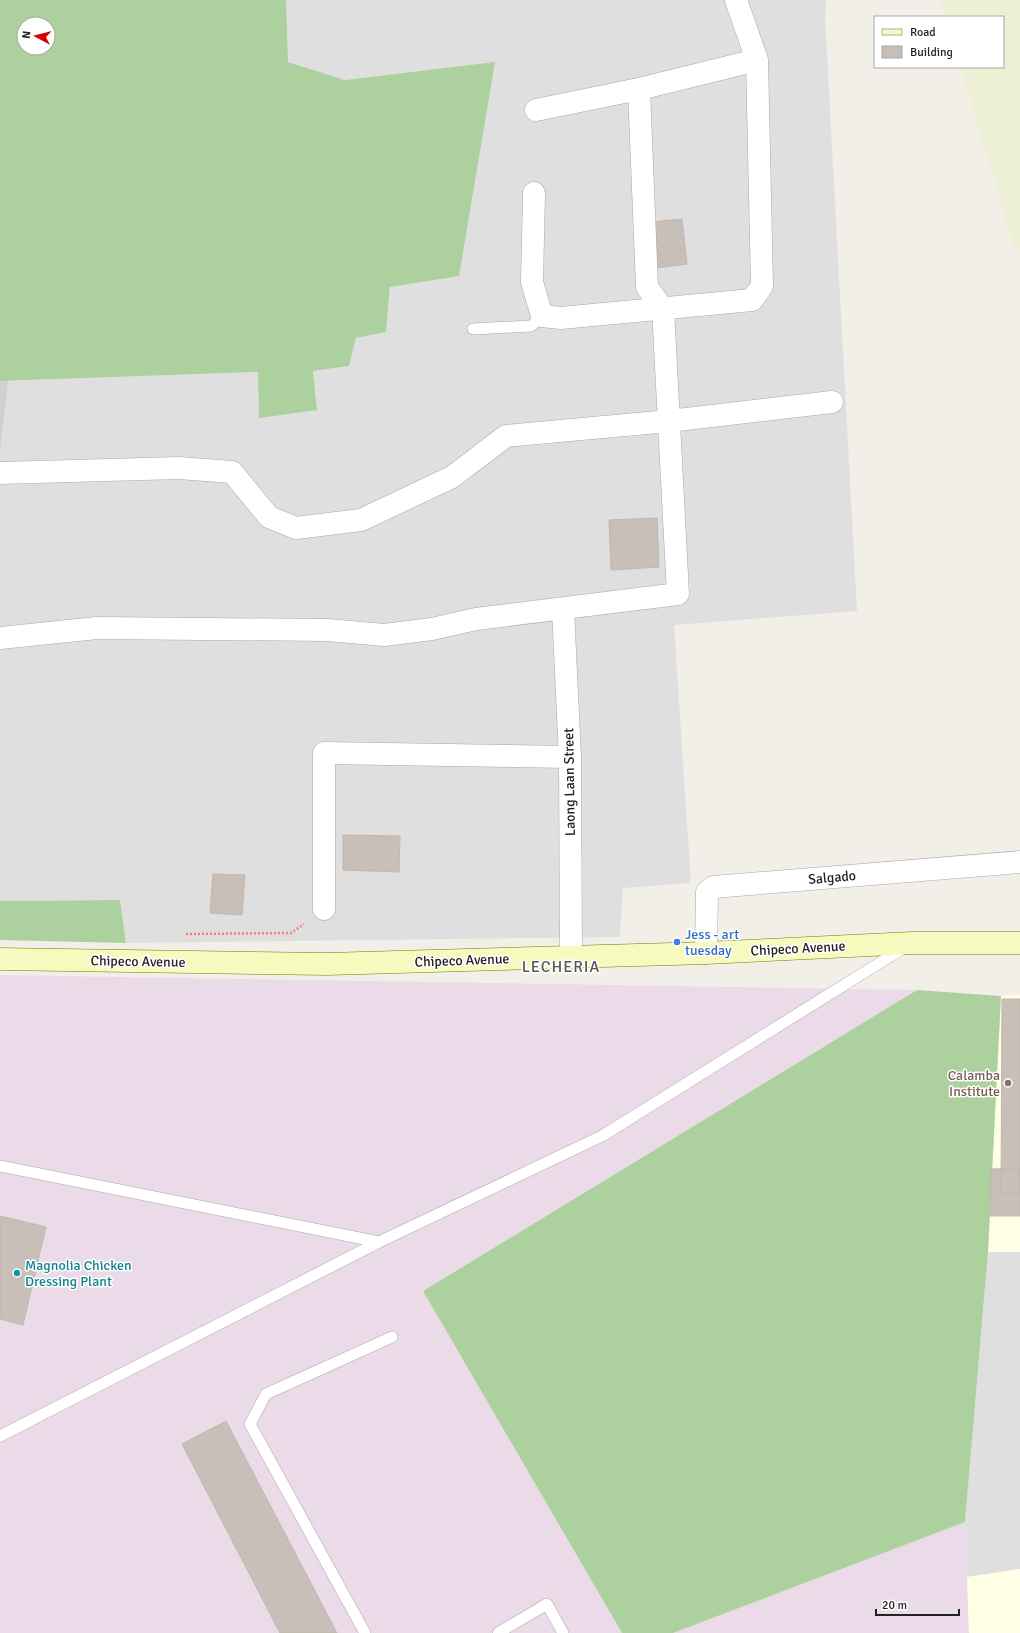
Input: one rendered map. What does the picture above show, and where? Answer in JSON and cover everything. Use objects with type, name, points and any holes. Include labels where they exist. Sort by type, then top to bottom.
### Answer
[{"type":"main road","name":"Chipeco Avenue","points":[[0,959],[327,964],[706,953],[912,943],[1020,943]]},
{"type":"street","points":[[534,193],[532,282],[542,316],[560,318],[752,300],[762,286],[757,60],[736,0]]},
{"type":"street","points":[[536,110],[639,89],[757,60]]},
{"type":"street","points":[[0,638],[97,628],[328,630],[384,635],[432,629],[476,618],[563,609],[678,594],[663,309],[648,287],[639,89]]},
{"type":"street","points":[[0,473],[179,468],[232,472],[269,517],[296,528],[361,520],[452,477],[506,436],[669,422],[832,402]]},
{"type":"street","name":"Laong Laan Street","points":[[563,609],[570,757],[571,956]]},
{"type":"street","points":[[324,909],[324,753],[570,757]]},
{"type":"street","name":"Salgado","points":[[706,953],[706,892],[713,887],[1020,862]]},
{"type":"lane","points":[[473,329],[531,326],[542,316]]},
{"type":"lane","points":[[0,1436],[379,1242],[602,1136],[912,943]]},
{"type":"lane","points":[[0,1166],[379,1242]]},
{"type":"lane","points":[[365,1633],[250,1424],[266,1394],[392,1337]]},
{"type":"lane","points":[[498,1633],[547,1604],[563,1633]]},
{"type":"path","points":[[181,934],[291,933],[324,909]]},
{"type":"shaded area","points":[[286,0],[826,0],[825,17],[857,611],[674,625],[691,883],[623,888],[620,937],[126,943],[120,900],[0,901],[0,381],[259,372],[317,409],[313,371],[349,366],[356,338],[386,332],[390,287],[495,63],[345,80],[288,62]]},
{"type":"shaded area","points":[[940,0],[1020,0],[1020,256],[1013,244],[960,68],[1004,68],[1004,16],[945,16]]},
{"type":"shaded area","points":[[8,380],[0,452],[0,381]]},
{"type":"shaded area","points":[[0,975],[917,990],[423,1291],[622,1633],[0,1633]]},
{"type":"shaded area","name":"Calamba Institute","points":[[1020,995],[1020,1252],[988,1252],[1001,996]]},
{"type":"shaded area","points":[[988,1252],[1020,1252],[1020,1569],[967,1577],[965,1522]]},
{"type":"shaded area","points":[[965,1522],[969,1633],[673,1633]]},
{"type":"shaded area","points":[[1020,1569],[1020,1633],[969,1633],[967,1577]]},
{"type":"green space","points":[[0,0],[286,0],[288,62],[345,80],[495,62],[459,276],[390,287],[386,332],[356,338],[349,366],[313,371],[317,410],[259,418],[258,372],[0,381]]},
{"type":"green space","points":[[120,900],[126,943],[0,940],[0,901]]},
{"type":"green space","points":[[917,990],[1001,996],[988,1252],[965,1522],[673,1633],[622,1633],[423,1291]]},
{"type":"building","points":[[682,219],[687,264],[656,268],[651,222]]},
{"type":"building","points":[[657,518],[659,567],[611,570],[609,520]]},
{"type":"building","points":[[343,835],[400,836],[399,872],[343,870]]},
{"type":"building","points":[[213,874],[245,875],[242,915],[210,913]]},
{"type":"building","points":[[1002,999],[1020,999],[1020,1193],[1001,1193]]},
{"type":"building","points":[[1020,1168],[1020,1216],[990,1216],[991,1169]]},
{"type":"building","name":"Magnolia Chicken Dressing Plant","points":[[0,1216],[46,1227],[23,1325],[0,1319]]},
{"type":"building","points":[[226,1421],[337,1633],[280,1633],[182,1444]]},
{"type":"place","name":"Jess - art tuesday","points":[[677,942]]},
{"type":"place","name":"Calamba Institute","points":[[1008,1083]]},
{"type":"place","name":"Magnolia Chicken Dressing Plant","points":[[17,1273]]},
{"type":"district","name":"LECHERIA","points":[[561,966]]}]
